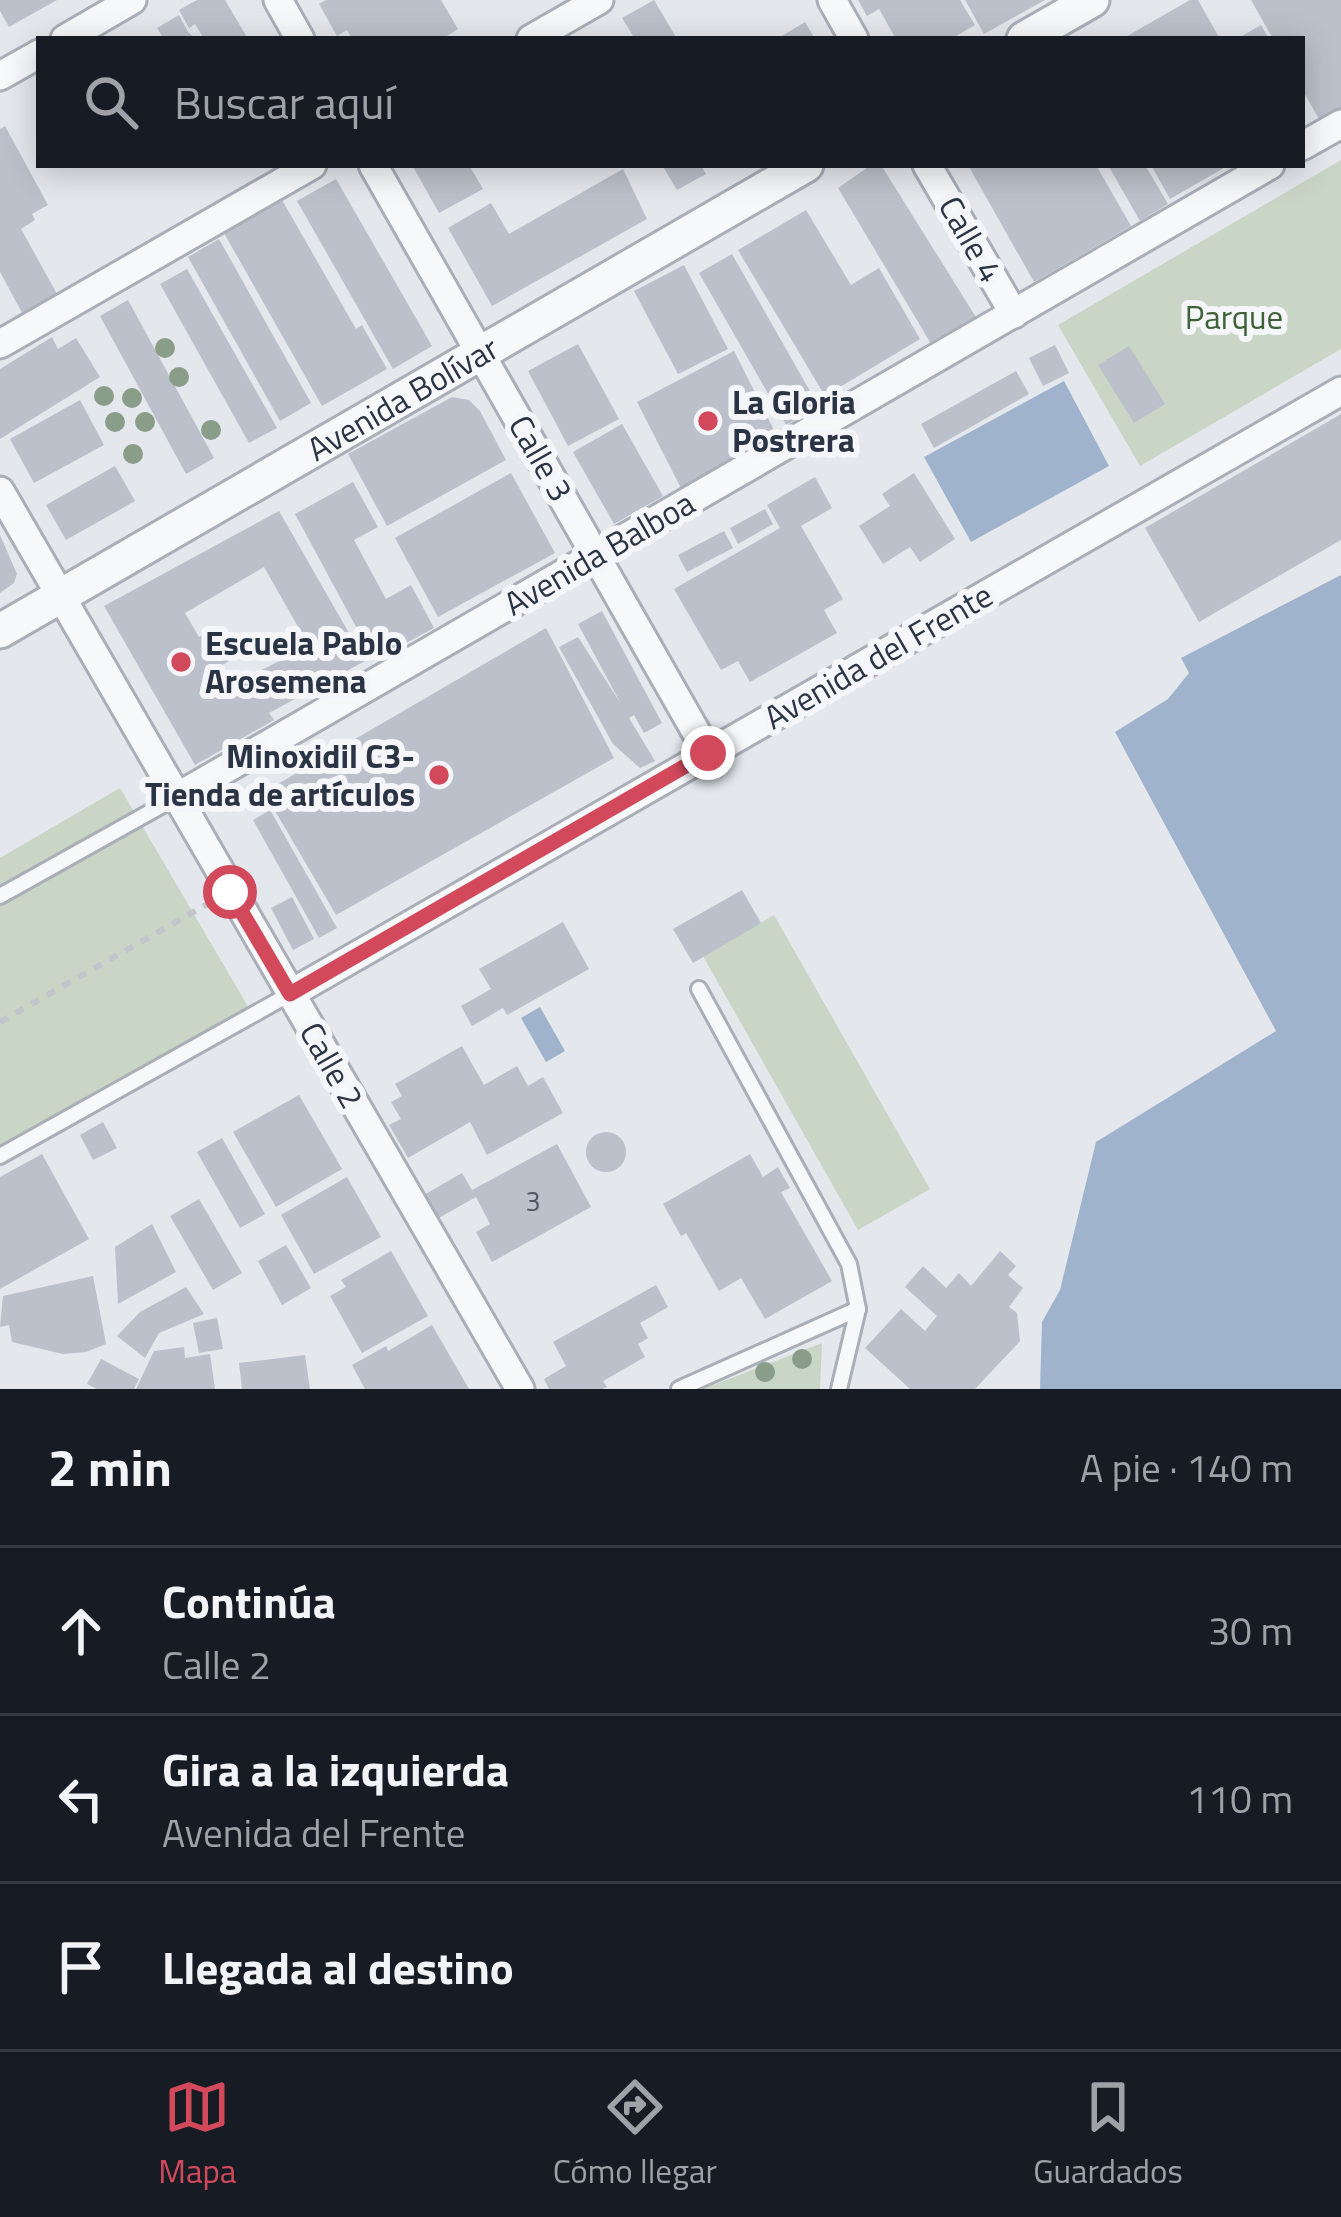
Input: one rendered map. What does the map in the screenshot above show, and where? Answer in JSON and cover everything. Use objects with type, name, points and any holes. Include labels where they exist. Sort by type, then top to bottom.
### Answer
[{"type":"street","points":[[70,36],[132,0]]},
{"type":"street","points":[[278,0],[298,36]]},
{"type":"street","points":[[536,36],[598,0]]},
{"type":"street","points":[[832,0],[852,36]]},
{"type":"street","points":[[1029,36],[1092,0]]},
{"type":"street","points":[[0,76],[36,56]]},
{"type":"street","points":[[1305,144],[1341,124]]},
{"type":"street","points":[[0,344],[307,168]]},
{"type":"street","name":"Calle 3","points":[[375,168],[708,753]]},
{"type":"street","name":"Avenida Bolívar","points":[[0,631],[801,168]]},
{"type":"street","name":"Calle 4","points":[[930,168],[1014,314]]},
{"type":"street","name":"Avenida Balboa","points":[[177,797],[1265,168]]},
{"type":"street","name":"Avenida del Frente","points":[[290,994],[1341,392]]},
{"type":"street","name":"Calle 2","points":[[0,491],[520,1389]]},
{"type":"lane","points":[[0,896],[177,797]]},
{"type":"lane","points":[[699,989],[849,1264],[858,1309],[839,1389]]},
{"type":"lane","points":[[0,1156],[290,994]]},
{"type":"lane","points":[[679,1389],[858,1309]]},
{"type":"path","points":[[0,1022],[230,892]]},
{"type":"green space","name":"Parque","points":[[1341,160],[1341,349],[1140,466],[1058,325]]},
{"type":"green space","points":[[120,788],[250,1010],[0,1154],[0,858]]},
{"type":"green space","points":[[774,915],[930,1189],[858,1230],[703,956]]},
{"type":"green space","points":[[822,1343],[820,1389],[703,1389]]},
{"type":"water","points":[[1064,381],[1109,466],[971,542],[924,457]]},
{"type":"water","points":[[1341,575],[1341,1389],[1040,1389],[1042,1322],[1060,1290],[1096,1142],[1276,1031],[1115,732],[1168,699],[1189,673],[1181,658]]},
{"type":"water","points":[[540,1007],[565,1051],[546,1062],[521,1018]]},
{"type":"building","points":[[0,0],[57,0],[9,27]]},
{"type":"building","points":[[197,0],[225,0],[246,36],[202,36],[195,24],[189,28],[179,10]]},
{"type":"building","points":[[326,0],[441,0],[458,29],[447,36],[350,36],[347,30],[337,36],[319,4]]},
{"type":"building","points":[[654,0],[675,36],[633,36],[622,18]]},
{"type":"building","points":[[858,0],[960,0],[975,25],[956,36],[894,36],[879,9],[867,16]]},
{"type":"building","points":[[965,0],[1045,0],[984,34]]},
{"type":"building","points":[[1190,0],[1198,0],[1218,36],[1127,36]]},
{"type":"building","points":[[1251,0],[1341,0],[1341,109],[1320,121],[1305,94],[1305,36],[1271,36]]},
{"type":"building","points":[[179,15],[193,36],[162,36],[157,28]]},
{"type":"building","points":[[805,22],[813,36],[782,36]]},
{"type":"building","points":[[1261,25],[1267,36],[1242,36]]},
{"type":"building","points":[[5,126],[48,205],[32,214],[35,220],[21,229],[61,301],[26,320],[0,272],[0,129]]},
{"type":"building","points":[[414,168],[471,168],[483,189],[439,213]]},
{"type":"building","points":[[664,168],[703,168],[706,174],[677,190]]},
{"type":"building","points":[[867,168],[883,168],[979,322],[933,347],[838,188]]},
{"type":"building","points":[[970,168],[1098,168],[1131,226],[1034,282]]},
{"type":"building","points":[[1110,168],[1147,168],[1168,204],[1140,221]]},
{"type":"building","points":[[1153,168],[1224,168],[1170,199]]},
{"type":"building","points":[[623,169],[647,219],[492,306],[448,228],[491,203],[509,234]]},
{"type":"building","points":[[336,179],[432,346],[393,369],[297,201]]},
{"type":"building","points":[[282,200],[356,329],[362,325],[387,369],[322,406],[224,233]]},
{"type":"building","points":[[806,210],[851,285],[879,268],[920,339],[825,396],[738,250]]},
{"type":"building","points":[[219,239],[311,403],[280,421],[188,257]]},
{"type":"building","points":[[732,254],[819,407],[786,425],[699,273]]},
{"type":"building","points":[[684,265],[728,349],[678,374],[634,291]]},
{"type":"building","points":[[187,269],[277,428],[249,443],[160,284]]},
{"type":"building","points":[[128,300],[214,458],[186,474],[100,316]]},
{"type":"building","points":[[52,337],[58,349],[76,338],[100,377],[0,439],[0,369]]},
{"type":"building","points":[[578,344],[619,419],[568,446],[528,371]]},
{"type":"building","points":[[1055,345],[1069,373],[1043,386],[1029,358]]},
{"type":"building","points":[[1129,346],[1165,404],[1134,423],[1098,365]]},
{"type":"building","name":"La Gloria Postrera","points":[[734,351],[779,440],[682,490],[637,402]]},
{"type":"building","points":[[1016,371],[1029,394],[934,448],[921,424]]},
{"type":"building","points":[[452,397],[469,400],[480,411],[506,460],[387,526],[348,454]]},
{"type":"building","points":[[80,400],[104,445],[34,483],[10,439]]},
{"type":"building","points":[[1341,414],[1341,540],[1199,622],[1145,528]]},
{"type":"building","points":[[622,424],[663,496],[614,524],[573,452]]},
{"type":"building","points":[[115,466],[135,501],[66,540],[46,505]]},
{"type":"building","points":[[511,473],[555,553],[438,617],[395,538]]},
{"type":"building","points":[[914,473],[955,539],[920,562],[910,547],[883,564],[859,526],[890,506],[882,494]]},
{"type":"building","points":[[815,477],[832,508],[801,526],[843,599],[824,610],[837,633],[750,682],[738,661],[721,670],[674,589],[780,528],[767,505]]},
{"type":"building","points":[[353,482],[378,527],[354,540],[386,599],[411,585],[434,628],[374,660],[295,514]]},
{"type":"building","points":[[765,509],[773,524],[738,544],[730,528]]},
{"type":"building","points":[[279,511],[365,661],[269,713],[274,720],[195,765],[104,606]],"holes":[[[264,567],[309,646],[228,687],[217,668],[236,657],[219,626],[199,637],[185,613]]]},
{"type":"building","points":[[724,531],[733,548],[687,572],[678,555]]},
{"type":"building","points":[[0,535],[17,574],[14,583],[0,593]]},
{"type":"building","points":[[602,611],[662,723],[644,733],[634,715],[629,718],[655,761],[640,768],[613,744],[559,647],[578,637],[621,704],[578,624]]},
{"type":"building","name":"Minoxidil C3- Tienda de artículos","points":[[546,628],[614,758],[336,915],[264,792]]},
{"type":"building","points":[[270,810],[337,928],[319,938],[253,820]]},
{"type":"building","points":[[742,890],[761,923],[693,963],[673,929]]},
{"type":"building","points":[[292,897],[314,939],[293,950],[271,908]]},
{"type":"building","points":[[563,922],[589,969],[507,1015],[503,1008],[472,1026],[461,1006],[491,989],[479,969]]},
{"type":"building","points":[[462,1046],[484,1085],[517,1066],[528,1086],[543,1077],[563,1113],[487,1155],[470,1122],[408,1158],[389,1125],[401,1119],[391,1102],[402,1096],[395,1084]]},
{"type":"building","points":[[299,1095],[342,1169],[276,1207],[233,1132]]},
{"type":"building","points":[[103,1122],[117,1148],[93,1160],[80,1135]]},
{"type":"building","points":[[606,1132],[620,1138],[626,1152],[620,1166],[606,1172],[592,1166],[586,1152],[592,1138]]},
{"type":"building","points":[[222,1138],[265,1214],[240,1228],[197,1152]]},
{"type":"building","points":[[557,1144],[591,1207],[492,1262],[476,1232],[490,1224],[476,1197],[437,1219],[424,1195],[462,1173],[472,1190]]},
{"type":"building","points":[[42,1154],[89,1239],[0,1289],[0,1177]]},
{"type":"building","points":[[750,1154],[763,1177],[778,1167],[790,1188],[781,1192],[832,1281],[765,1319],[741,1278],[719,1291],[686,1233],[681,1236],[663,1204]]},
{"type":"building","points":[[347,1177],[381,1237],[314,1274],[281,1215]]},
{"type":"building","points":[[199,1199],[242,1273],[213,1290],[170,1216]]},
{"type":"building","points":[[152,1224],[176,1272],[118,1304],[115,1247]]},
{"type":"building","points":[[286,1245],[311,1288],[282,1305],[258,1261]]},
{"type":"building","points":[[391,1251],[428,1316],[362,1353],[330,1296],[346,1287],[341,1280]]},
{"type":"building","points":[[1000,1251],[1016,1266],[1008,1275],[1023,1288],[1009,1307],[1017,1313],[1020,1341],[975,1389],[910,1389],[865,1348],[901,1309],[925,1331],[937,1316],[905,1287],[923,1266],[946,1288],[959,1273],[971,1286]]},
{"type":"building","points":[[93,1276],[106,1344],[63,1354],[12,1342],[9,1325],[0,1327],[3,1296]]},
{"type":"building","points":[[656,1285],[668,1307],[640,1323],[648,1338],[638,1344],[645,1357],[603,1381],[607,1387],[602,1389],[549,1389],[544,1379],[566,1366],[553,1342]]},
{"type":"building","points":[[186,1287],[204,1314],[159,1333],[145,1358],[117,1336],[140,1312]]},
{"type":"building","points":[[217,1318],[223,1349],[199,1353],[193,1323]]},
{"type":"building","points":[[432,1325],[469,1389],[365,1389],[352,1365]]},
{"type":"building","points":[[184,1347],[185,1358],[210,1354],[215,1389],[136,1389],[154,1351]]},
{"type":"building","points":[[305,1355],[310,1389],[242,1389],[239,1363]]},
{"type":"building","points":[[101,1359],[139,1379],[134,1389],[97,1389],[87,1384]]},
{"type":"place","name":"La Gloria Postrera","points":[[708,421]]},
{"type":"place","name":"Escuela Pablo Arosemena","points":[[181,662]]},
{"type":"place","name":"Minoxidil C3- Tienda de artículos","points":[[439,775]]},
{"type":"route","points":[[230,892],[290,994],[708,753]]}]
